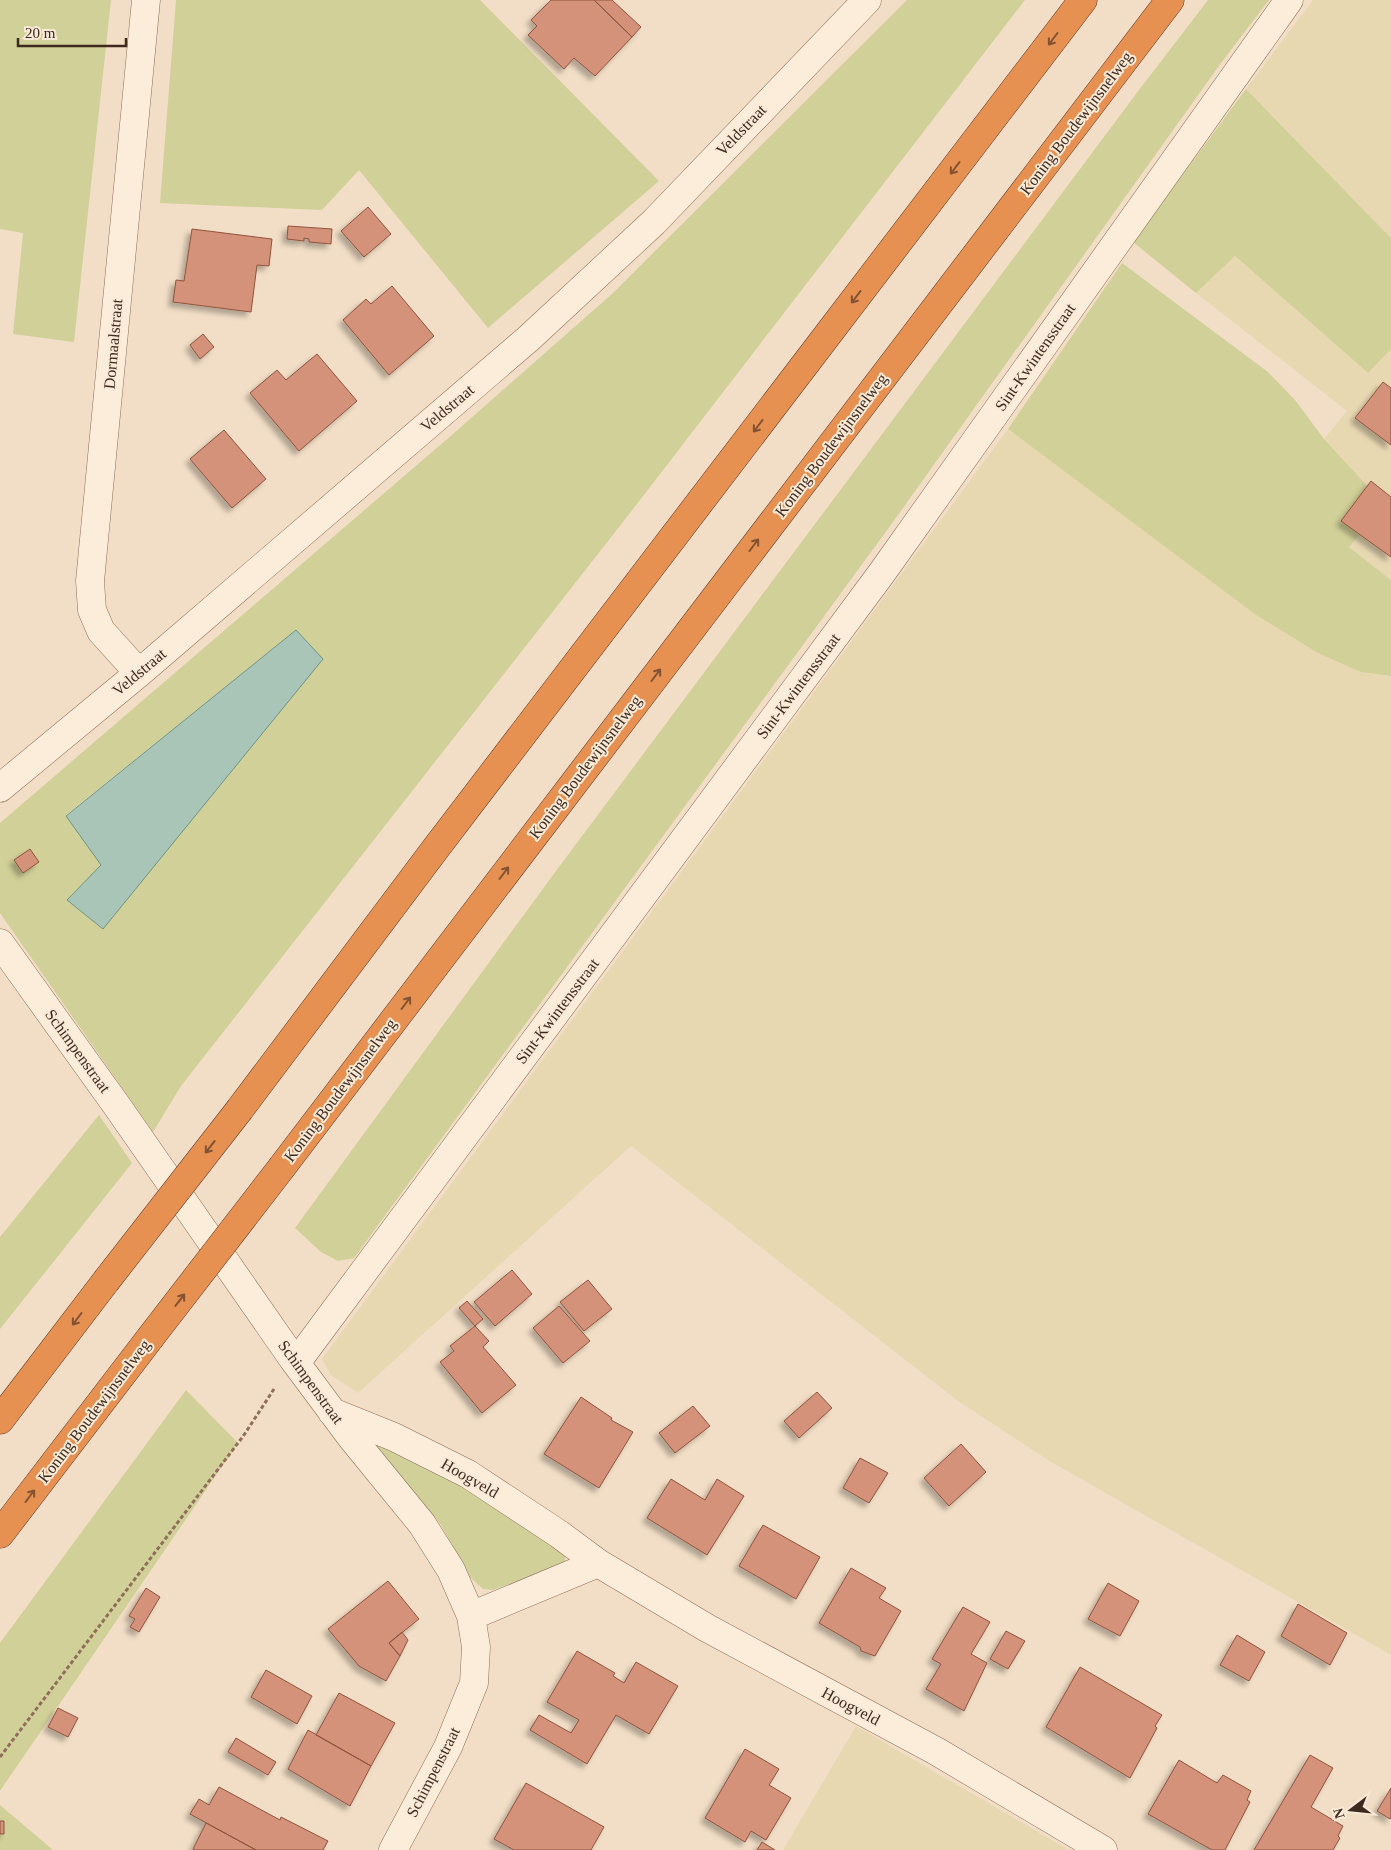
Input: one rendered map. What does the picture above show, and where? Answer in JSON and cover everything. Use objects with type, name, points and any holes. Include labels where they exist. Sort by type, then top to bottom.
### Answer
[{"type":"highway","points":[[0,1420],[240,1109],[448,832],[1083,0]]},
{"type":"highway","name":"Koning Boudewijnsnelweg","points":[[0,1534],[282,1167],[1170,0]]},
{"type":"street","name":"Dormaalstraat","points":[[139,673],[101,631],[92,610],[90,582],[146,0]]},
{"type":"street","name":"Veldstraat","points":[[0,788],[139,673],[528,339],[654,222],[867,0]]},
{"type":"street","name":"Sint-Kwintensstraat","points":[[295,1361],[881,574],[1289,0]]},
{"type":"street","name":"Schimpenstraat","points":[[0,943],[118,1106],[332,1412],[422,1524],[451,1570],[471,1616],[476,1647],[474,1683],[448,1747],[393,1850]]},
{"type":"street","name":"Hoogveld","points":[[332,1412],[394,1437],[468,1474],[559,1534],[598,1563],[707,1628],[936,1751],[1103,1850]]},
{"type":"street","points":[[471,1616],[598,1563]]},
{"type":"path","points":[[0,1757],[244,1435],[295,1361]]},
{"type":"shaded area","points":[[0,0],[111,0],[74,342],[13,334],[23,233],[0,229]]},
{"type":"shaded area","points":[[176,0],[480,0],[659,181],[488,328],[359,170],[322,210],[160,203]]},
{"type":"shaded area","points":[[907,0],[1025,0],[630,513],[181,1086],[153,1132],[0,913],[0,823],[453,434],[613,293]],"holes":[[[296,630],[103,929],[67,900],[102,865],[66,815]]]},
{"type":"shaded area","points":[[1208,0],[1269,0],[1221,63],[893,522],[354,1258],[338,1261],[321,1252],[295,1228],[550,879]]},
{"type":"shaded area","points":[[1313,0],[1391,0],[1391,238],[1246,89]]},
{"type":"shaded area","points":[[1246,89],[1391,238],[1391,349],[1368,373],[1235,256],[1196,293],[1133,242]]},
{"type":"shaded area","points":[[1235,256],[1368,373],[1391,349],[1391,580],[1349,547],[1385,505],[1324,439],[1347,411],[1196,293]]},
{"type":"shaded area","points":[[1122,263],[1268,372],[1295,400],[1324,439],[1385,505],[1349,547],[1391,580],[1391,676],[1361,672],[1318,653],[1256,615],[1008,429]]},
{"type":"shaded area","points":[[1008,429],[1256,615],[1361,672],[1391,676],[1391,1655],[1051,1462],[958,1401],[631,1146],[358,1393],[331,1375],[322,1359]]},
{"type":"shaded area","points":[[296,630],[323,659],[103,929],[67,900],[101,865],[66,816]]},
{"type":"shaded area","points":[[99,1115],[132,1163],[0,1329],[0,1237]]},
{"type":"shaded area","points":[[186,1390],[238,1443],[0,1791],[0,1643]]},
{"type":"shaded area","points":[[383,1440],[486,1498],[565,1555],[565,1564],[493,1590],[483,1589],[470,1577],[441,1525],[376,1445]]},
{"type":"shaded area","points":[[856,1726],[1069,1850],[783,1850]]},
{"type":"shaded area","points":[[0,1805],[52,1849],[0,1850]]},
{"type":"building","points":[[551,0],[594,0],[632,37],[595,76],[574,58],[564,69],[528,35],[537,26],[531,20]]},
{"type":"building","points":[[594,0],[612,0],[641,27],[632,37]]},
{"type":"building","points":[[368,207],[391,234],[364,257],[341,231]]},
{"type":"building","points":[[288,226],[332,229],[331,244],[309,242],[309,239],[304,238],[304,241],[287,239]]},
{"type":"building","points":[[192,229],[272,239],[269,266],[257,265],[251,312],[173,302],[176,280],[184,281]]},
{"type":"building","points":[[392,286],[434,336],[389,375],[343,320],[366,299],[371,304]]},
{"type":"building","points":[[203,334],[214,347],[200,359],[190,345]]},
{"type":"building","points":[[317,354],[357,401],[299,451],[250,393],[277,370],[286,380]]},
{"type":"building","points":[[1383,382],[1391,388],[1391,445],[1355,418]]},
{"type":"building","points":[[224,430],[266,479],[232,508],[190,459]]},
{"type":"building","points":[[1371,481],[1391,497],[1391,557],[1341,521]]},
{"type":"building","points":[[30,849],[39,862],[23,873],[14,860]]},
{"type":"building","points":[[512,1270],[532,1294],[495,1326],[474,1302]]},
{"type":"building","points":[[588,1280],[612,1309],[584,1331],[560,1302]]},
{"type":"building","points":[[467,1301],[483,1319],[475,1326],[459,1308]]},
{"type":"building","points":[[559,1306],[590,1341],[563,1363],[533,1328]]},
{"type":"building","points":[[475,1326],[489,1341],[483,1347],[516,1385],[482,1413],[440,1362],[454,1351],[450,1346]]},
{"type":"building","points":[[817,1392],[832,1408],[799,1438],[784,1421]]},
{"type":"building","points":[[581,1397],[612,1418],[611,1420],[633,1432],[599,1488],[544,1454]]},
{"type":"building","points":[[693,1406],[710,1426],[675,1453],[659,1433]]},
{"type":"building","points":[[961,1444],[986,1472],[949,1506],[924,1478]]},
{"type":"building","points":[[860,1458],[888,1473],[869,1503],[843,1488]]},
{"type":"building","points":[[671,1479],[705,1500],[717,1479],[744,1496],[707,1555],[647,1518]]},
{"type":"building","points":[[763,1525],[820,1557],[796,1599],[739,1566]]},
{"type":"building","points":[[851,1568],[886,1588],[879,1598],[901,1611],[875,1656],[861,1651],[860,1647],[819,1623]]},
{"type":"building","points":[[388,1581],[419,1619],[389,1643],[400,1656],[386,1681],[359,1666],[328,1629]]},
{"type":"building","points":[[1108,1583],[1139,1601],[1120,1636],[1088,1619]]},
{"type":"building","points":[[146,1588],[160,1597],[139,1632],[130,1627],[135,1619],[129,1616]]},
{"type":"building","points":[[1298,1604],[1347,1633],[1330,1665],[1281,1636]]},
{"type":"building","points":[[963,1607],[990,1622],[971,1654],[987,1663],[964,1711],[926,1689],[941,1664],[932,1659]]},
{"type":"building","points":[[1006,1631],[1025,1641],[1008,1669],[990,1659]]},
{"type":"building","points":[[402,1632],[408,1640],[400,1656],[389,1643]]},
{"type":"building","points":[[1237,1635],[1265,1652],[1249,1681],[1220,1665]]},
{"type":"building","points":[[577,1651],[615,1673],[613,1676],[624,1683],[636,1662],[678,1686],[649,1734],[616,1715],[587,1764],[530,1730],[539,1715],[571,1733],[579,1720],[547,1702]]},
{"type":"building","points":[[1080,1667],[1162,1715],[1130,1778],[1046,1727]]},
{"type":"building","points":[[266,1670],[312,1696],[297,1724],[251,1697]]},
{"type":"building","points":[[339,1693],[395,1723],[371,1766],[316,1735]]},
{"type":"building","points":[[58,1708],[78,1718],[68,1737],[48,1727]]},
{"type":"building","points":[[308,1730],[371,1766],[350,1806],[288,1769]]},
{"type":"building","points":[[236,1738],[276,1762],[268,1775],[228,1752]]},
{"type":"building","points":[[745,1749],[779,1769],[769,1785],[791,1798],[766,1840],[751,1831],[745,1842],[705,1818]]},
{"type":"building","points":[[1310,1755],[1333,1768],[1311,1807],[1343,1826],[1338,1836],[1340,1838],[1333,1850],[1254,1850]]},
{"type":"building","points":[[1179,1760],[1217,1783],[1223,1775],[1251,1791],[1247,1800],[1250,1802],[1225,1850],[1212,1850],[1148,1814]]},
{"type":"building","points":[[526,1783],[604,1827],[591,1850],[514,1850],[494,1839]]},
{"type":"building","points":[[219,1787],[280,1820],[281,1817],[328,1841],[323,1850],[256,1850],[190,1814],[199,1799],[209,1805]]},
{"type":"building","points":[[1391,1788],[1391,1818],[1390,1819],[1377,1811]]},
{"type":"building","points":[[0,1821],[4,1821],[4,1834],[0,1834]]},
{"type":"building","points":[[206,1823],[256,1850],[193,1849]]},
{"type":"building","points":[[762,1842],[775,1850],[757,1850]]}]
